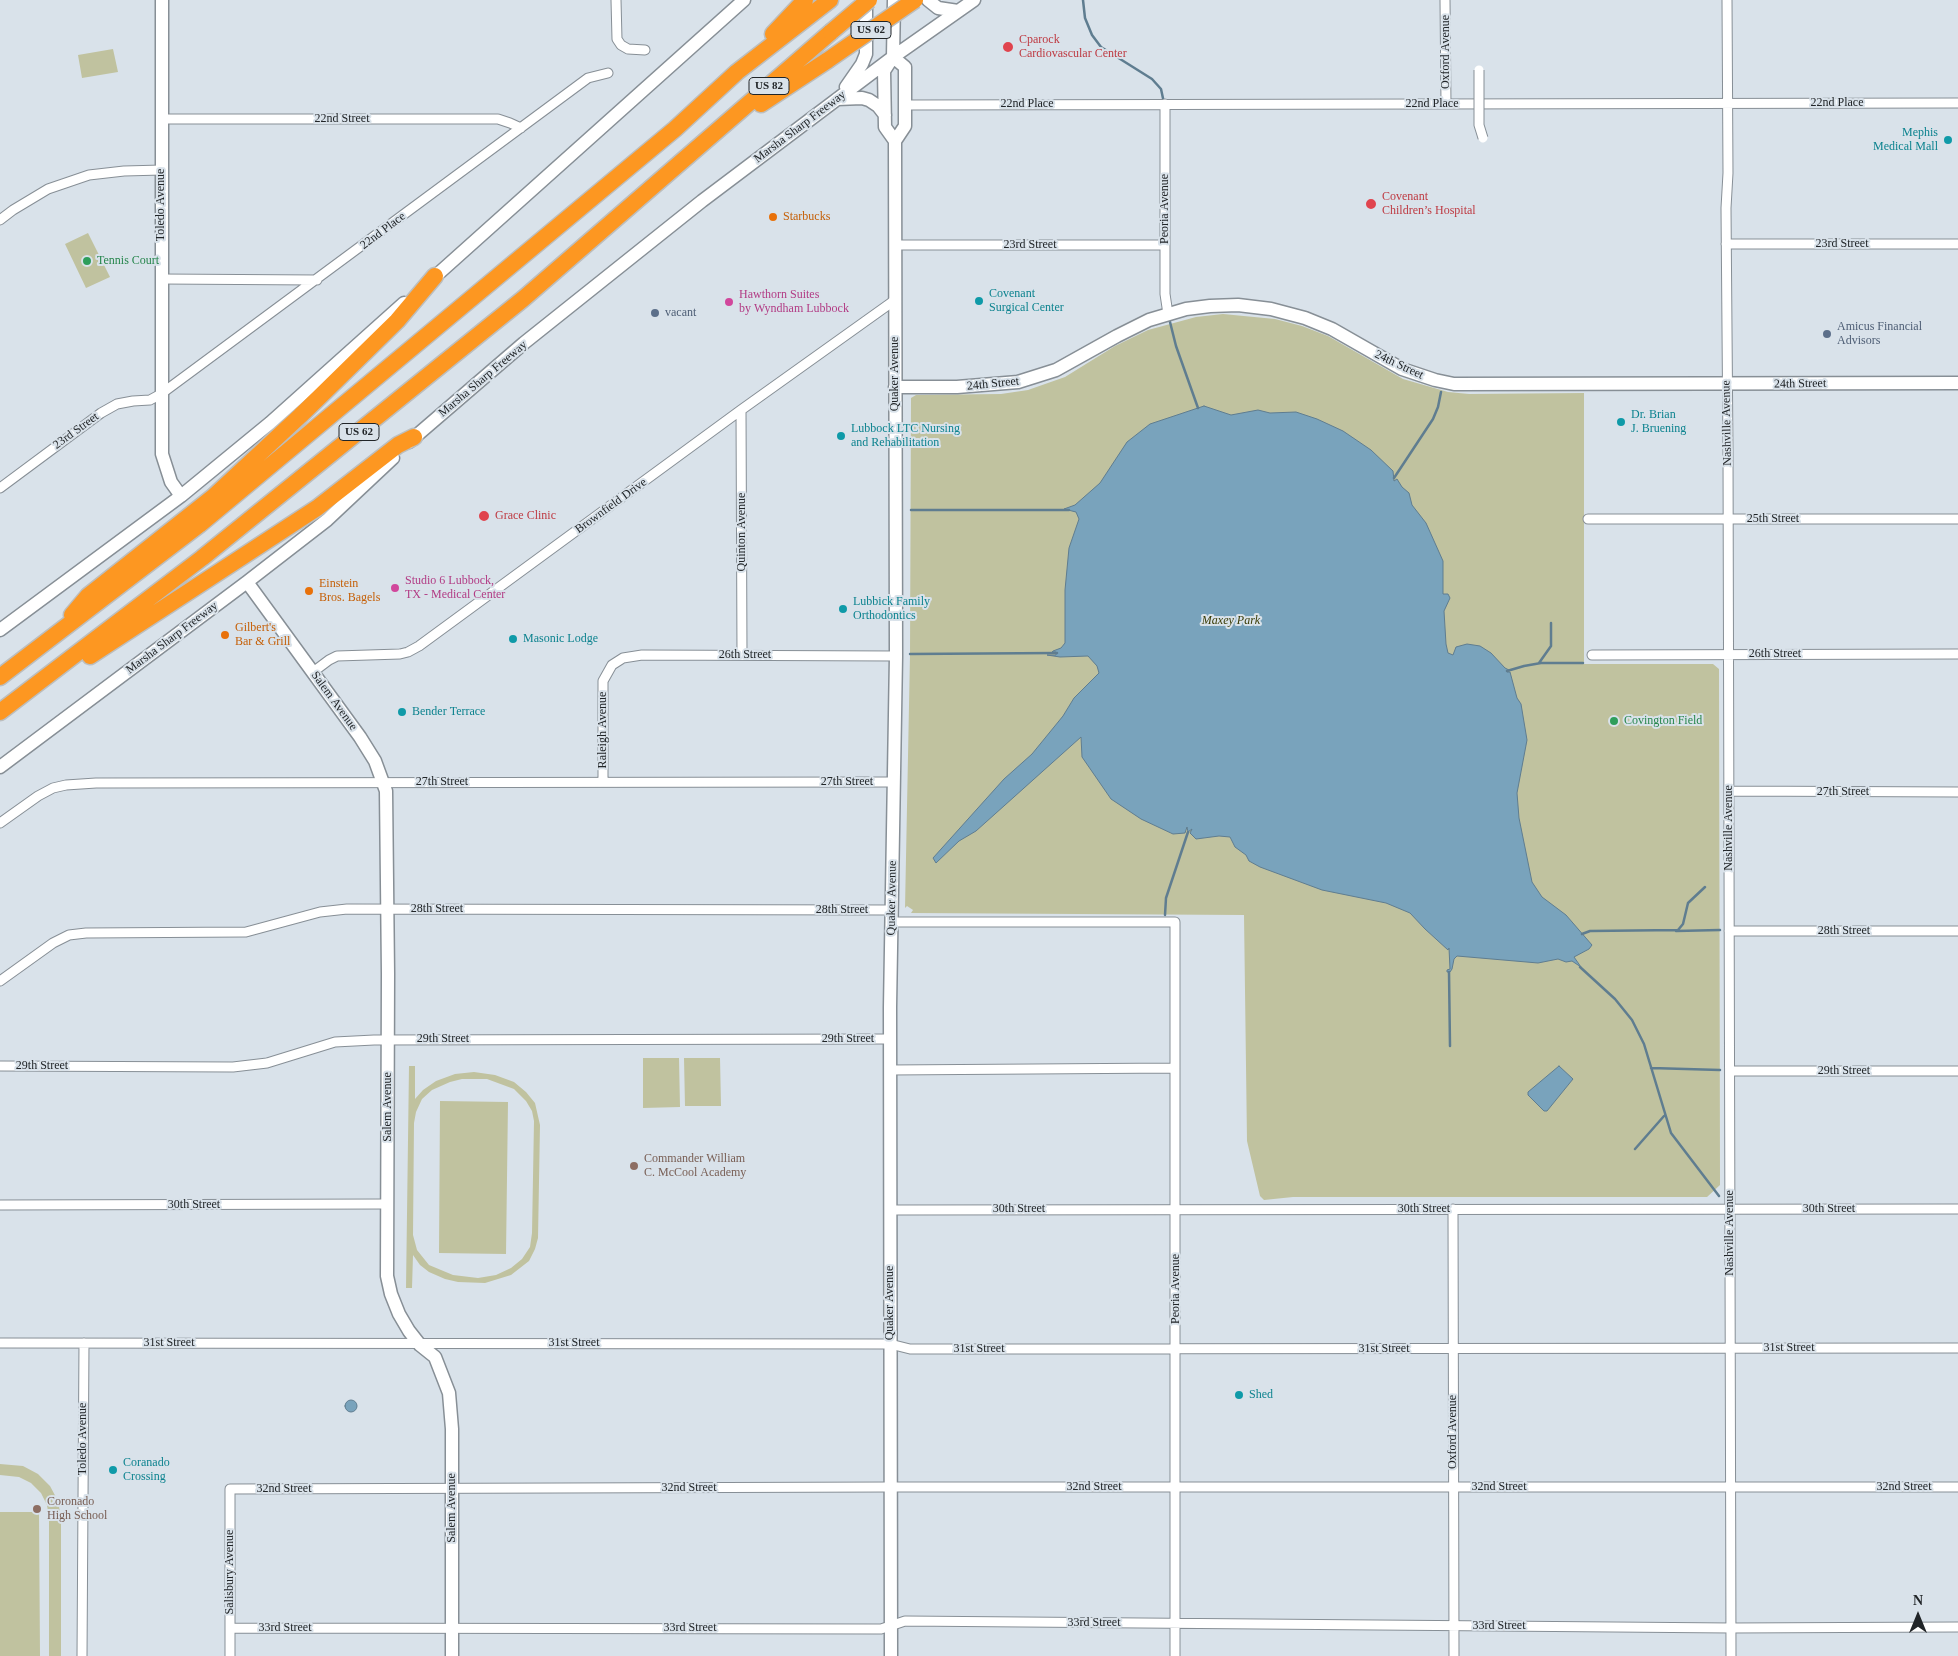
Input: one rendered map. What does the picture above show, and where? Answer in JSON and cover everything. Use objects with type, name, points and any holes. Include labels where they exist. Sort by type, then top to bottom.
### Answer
[{"type":"highway","name":"US 62","points":[[0,677],[199,525],[675,129],[737,72],[805,0]]},
{"type":"highway","name":"US 82","points":[[737,72],[830,0]]},
{"type":"highway","name":"US 82","points":[[707,140],[868,0]]},
{"type":"highway","name":"US 62","points":[[0,714],[202,558],[523,299],[707,140],[915,0]]},
{"type":"highway","points":[[52,638],[88,596],[213,497],[397,320],[435,276]]},
{"type":"highway","points":[[0,714],[317,508],[398,445],[414,437]]},
{"type":"main road","name":"Toledo Avenue","points":[[162,0],[161,394],[164,464],[171,482],[181,496]]},
{"type":"main road","points":[[0,630],[181,496],[270,423],[744,0]]},
{"type":"main road","points":[[837,99],[862,64],[866,54],[868,0]]},
{"type":"main road","name":"Quaker Avenue","points":[[894,0],[893,57],[884,71],[885,127],[895,141]]},
{"type":"main road","points":[[928,0],[938,8],[958,11]]},
{"type":"main road","name":"Marsha Sharp Freeway","points":[[0,766],[327,520],[414,437],[524,343],[634,255],[893,57],[974,0]]},
{"type":"main road","name":"Quaker Avenue","points":[[891,1656],[890,1039],[896,656],[895,141],[905,126],[906,105],[905,68],[893,57]]},
{"type":"main road","points":[[837,99],[862,98],[869,100],[878,106],[885,115]]},
{"type":"main road","name":"24th Street","points":[[895,387],[957,387],[1018,382],[1056,370],[1149,320],[1186,309],[1229,306],[1262,308],[1284,312],[1332,329],[1402,369],[1427,378],[1454,384],[1958,383]]},
{"type":"main road","name":"Salem Avenue","points":[[247,582],[360,737],[375,761],[386,791],[388,1276],[391,1294],[409,1331],[435,1357],[449,1393],[452,1488],[452,1656]]},
{"type":"street","points":[[616,0],[617,39],[621,45],[628,49],[646,50]]},
{"type":"street","name":"Oxford Avenue","points":[[1445,0],[1446,104]]},
{"type":"street","name":"Nashville Avenue","points":[[1727,0],[1726,244],[1729,654],[1731,1656]]},
{"type":"street","points":[[1479,70],[1479,124],[1483,138]]},
{"type":"street","name":"22nd Place","points":[[161,394],[588,78],[608,74]]},
{"type":"street","name":"22nd Place","points":[[906,105],[1958,103]]},
{"type":"street","name":"Peoria Avenue","points":[[1165,104],[1165,294],[1168,314]]},
{"type":"street","name":"22nd Street","points":[[162,119],[498,120],[510,122],[521,128]]},
{"type":"street","points":[[0,220],[48,189],[89,176],[124,171],[162,170]]},
{"type":"street","name":"23rd Street","points":[[1726,244],[1958,244]]},
{"type":"street","name":"23rd Street","points":[[895,245],[1165,245]]},
{"type":"street","points":[[161,278],[317,280]]},
{"type":"street","name":"Brownfield Drive","points":[[313,672],[328,660],[337,656],[400,654],[419,646],[741,410],[895,300]]},
{"type":"street","name":"23rd Street","points":[[0,488],[101,413],[117,404],[150,400],[161,394]]},
{"type":"street","name":"Quinton Avenue","points":[[741,410],[742,655]]},
{"type":"street","name":"25th Street","points":[[1588,519],[1958,519]]},
{"type":"street","name":"26th Street","points":[[1592,655],[1958,654]]},
{"type":"street","name":"26th Street","points":[[604,679],[607,671],[617,661],[631,656],[896,656]]},
{"type":"street","name":"Raleigh Avenue","points":[[603,781],[604,679]]},
{"type":"street","name":"27th Street","points":[[0,823],[38,796],[53,788],[96,783],[894,782]]},
{"type":"street","name":"27th Street","points":[[1729,792],[1958,792]]},
{"type":"street","name":"28th Street","points":[[1,979],[53,943],[69,936],[86,933],[246,932],[320,912],[347,909],[892,916],[1175,922]]},
{"type":"street","name":"Peoria Avenue","points":[[1174,1656],[1176,1487],[1175,922]]},
{"type":"street","name":"28th Street","points":[[1729,931],[1958,931]]},
{"type":"street","name":"29th Street","points":[[0,1066],[248,1066],[267,1063],[335,1042],[388,1040],[890,1039]]},
{"type":"street","points":[[890,1070],[1175,1068]]},
{"type":"street","name":"29th Street","points":[[1730,1071],[1958,1071]]},
{"type":"street","name":"30th Street","points":[[0,1205],[388,1204]]},
{"type":"street","name":"Oxford Avenue","points":[[1453,1209],[1454,1656]]},
{"type":"street","name":"30th Street","points":[[890,1210],[1958,1209]]},
{"type":"street","name":"31st Street","points":[[0,1343],[890,1344],[910,1349],[1958,1348]]},
{"type":"street","name":"Toledo Avenue","points":[[82,1656],[84,1343]]},
{"type":"street","name":"32nd Street","points":[[230,1489],[1958,1487]]},
{"type":"street","name":"Salisbury Avenue","points":[[230,1489],[230,1656]]},
{"type":"street","name":"33rd Street","points":[[230,1628],[881,1629],[905,1621],[1731,1628],[1958,1627]]},
{"type":"green space","points":[[113,49],[118,72],[82,78],[78,55]]},
{"type":"green space","name":"Tennis Court","points":[[88,233],[110,277],[86,288],[65,244]]},
{"type":"green space","name":"Maxey Park","points":[[1223,314],[1275,319],[1302,326],[1328,336],[1403,379],[1448,392],[1469,394],[1584,393],[1584,664],[1713,664],[1719,669],[1720,1185],[1707,1197],[1293,1197],[1264,1200],[1260,1196],[1247,1141],[1244,915],[911,913],[913,910],[907,906],[905,908],[910,655],[911,398],[916,395],[1001,394],[1028,390],[1065,377],[1115,346],[1148,330],[1196,317]]},
{"type":"green space","points":[[643,1058],[679,1058],[680,1107],[643,1108]]},
{"type":"green space","points":[[684,1058],[720,1058],[721,1106],[685,1106]]},
{"type":"green space","points":[[409,1066],[415,1066],[415,1099],[423,1090],[436,1081],[455,1074],[474,1072],[495,1075],[514,1082],[535,1103],[540,1125],[538,1238],[529,1261],[511,1275],[485,1283],[458,1282],[429,1272],[420,1265],[413,1255],[412,1288],[406,1288]],"holes":[[[462,1079],[487,1079],[514,1089],[526,1101],[532,1111],[534,1121],[532,1233],[530,1247],[522,1259],[511,1268],[496,1275],[478,1278],[453,1275],[429,1265],[417,1250],[413,1235],[414,1123],[416,1112],[422,1099],[432,1090]]]},
{"type":"green space","points":[[440,1101],[508,1102],[506,1254],[439,1253]]},
{"type":"green space","points":[[0,1464],[23,1466],[38,1474],[50,1486],[58,1501],[61,1518],[61,1656],[49,1656],[49,1518],[47,1505],[41,1493],[31,1483],[19,1477],[0,1475]]},
{"type":"green space","points":[[0,1512],[39,1512],[40,1656],[0,1656]]},
{"type":"water","points":[[1204,406],[1231,415],[1258,410],[1270,413],[1296,412],[1317,419],[1343,431],[1371,450],[1393,471],[1394,481],[1397,479],[1409,493],[1412,505],[1426,523],[1443,561],[1443,594],[1448,594],[1450,598],[1444,611],[1448,653],[1453,655],[1456,647],[1467,644],[1480,646],[1491,653],[1509,670],[1507,672],[1510,672],[1517,698],[1521,704],[1527,740],[1517,793],[1519,818],[1532,882],[1542,897],[1566,915],[1592,945],[1589,949],[1574,957],[1581,967],[1572,961],[1566,962],[1558,959],[1538,963],[1457,956],[1454,959],[1452,969],[1450,972],[1447,972],[1450,969],[1449,948],[1448,950],[1410,913],[1386,903],[1322,890],[1260,867],[1249,861],[1246,855],[1235,847],[1230,837],[1219,836],[1196,839],[1190,833],[1192,829],[1188,832],[1187,827],[1185,833],[1173,834],[1141,819],[1111,799],[1082,757],[1081,737],[976,831],[959,841],[936,863],[933,858],[1004,779],[1032,754],[1063,716],[1074,698],[1099,673],[1097,666],[1088,656],[1060,657],[1047,655],[1056,655],[1056,652],[1052,652],[1061,648],[1065,643],[1065,590],[1069,548],[1079,519],[1076,512],[1064,509],[1075,505],[1100,483],[1127,442],[1150,424]]},
{"type":"water","points":[[1559,1066],[1573,1079],[1547,1111],[1544,1111],[1528,1095],[1528,1092]]},
{"type":"water","points":[[351,1400],[357,1406],[351,1412],[345,1406]]},
{"type":"waterway","points":[[1083,0],[1085,18],[1092,35],[1101,47],[1152,79],[1161,89],[1164,103]]},
{"type":"waterway","points":[[1169,318],[1176,346],[1198,408]]},
{"type":"waterway","points":[[1394,478],[1433,419],[1441,392]]},
{"type":"waterway","points":[[911,510],[1069,510]]},
{"type":"waterway","points":[[1539,663],[1551,646],[1551,623]]},
{"type":"waterway","points":[[910,654],[1057,653]]},
{"type":"waterway","points":[[1507,671],[1541,663],[1583,663]]},
{"type":"waterway","points":[[1165,915],[1166,898],[1188,832]]},
{"type":"waterway","points":[[1582,934],[1590,931],[1678,930],[1683,924],[1688,903],[1705,887]]},
{"type":"waterway","points":[[1676,931],[1720,930]]},
{"type":"waterway","points":[[1580,967],[1615,999],[1632,1020],[1644,1044],[1671,1133],[1719,1196]]},
{"type":"waterway","points":[[1449,972],[1450,1046]]},
{"type":"waterway","points":[[1651,1068],[1720,1070]]},
{"type":"waterway","points":[[1635,1149],[1664,1116]]},
{"type":"place","name":"Cparock Cardiovascular Center","points":[[1008,47]]},
{"type":"place","name":"Mephis Medical Mall","points":[[1948,140]]},
{"type":"place","name":"Covenant Children’s Hospital","points":[[1371,204]]},
{"type":"place","name":"Starbucks","points":[[773,217]]},
{"type":"place","name":"Tennis Court","points":[[87,261]]},
{"type":"place","name":"Covenant Surgical Center","points":[[979,301]]},
{"type":"place","name":"Hawthorn Suites by Wyndham Lubbock","points":[[729,302]]},
{"type":"place","name":"vacant","points":[[655,313]]},
{"type":"place","name":"Amicus Financial Advisors","points":[[1827,334]]},
{"type":"place","name":"Dr. Brian J. Bruening","points":[[1621,422]]},
{"type":"place","name":"Lubbock LTC Nursing and Rehabilitation","points":[[841,436]]},
{"type":"place","name":"Grace Clinic","points":[[484,516]]},
{"type":"place","name":"Studio 6 Lubbock, TX - Medical Center","points":[[395,588]]},
{"type":"place","name":"Einstein Bros. Bagels","points":[[309,591]]},
{"type":"place","name":"Lubbick Family Orthodontics","points":[[843,609]]},
{"type":"place","name":"Gilbert's Bar & Grill","points":[[225,635]]},
{"type":"place","name":"Masonic Lodge","points":[[513,639]]},
{"type":"place","name":"Bender Terrace","points":[[402,712]]},
{"type":"place","name":"Covington Field","points":[[1614,721]]},
{"type":"place","name":"Commander William C. McCool Academy","points":[[634,1166]]},
{"type":"place","name":"Shed","points":[[1239,1395]]},
{"type":"place","name":"Coranado Crossing","points":[[113,1470]]},
{"type":"place","name":"Coronado High School","points":[[37,1509]]}]
